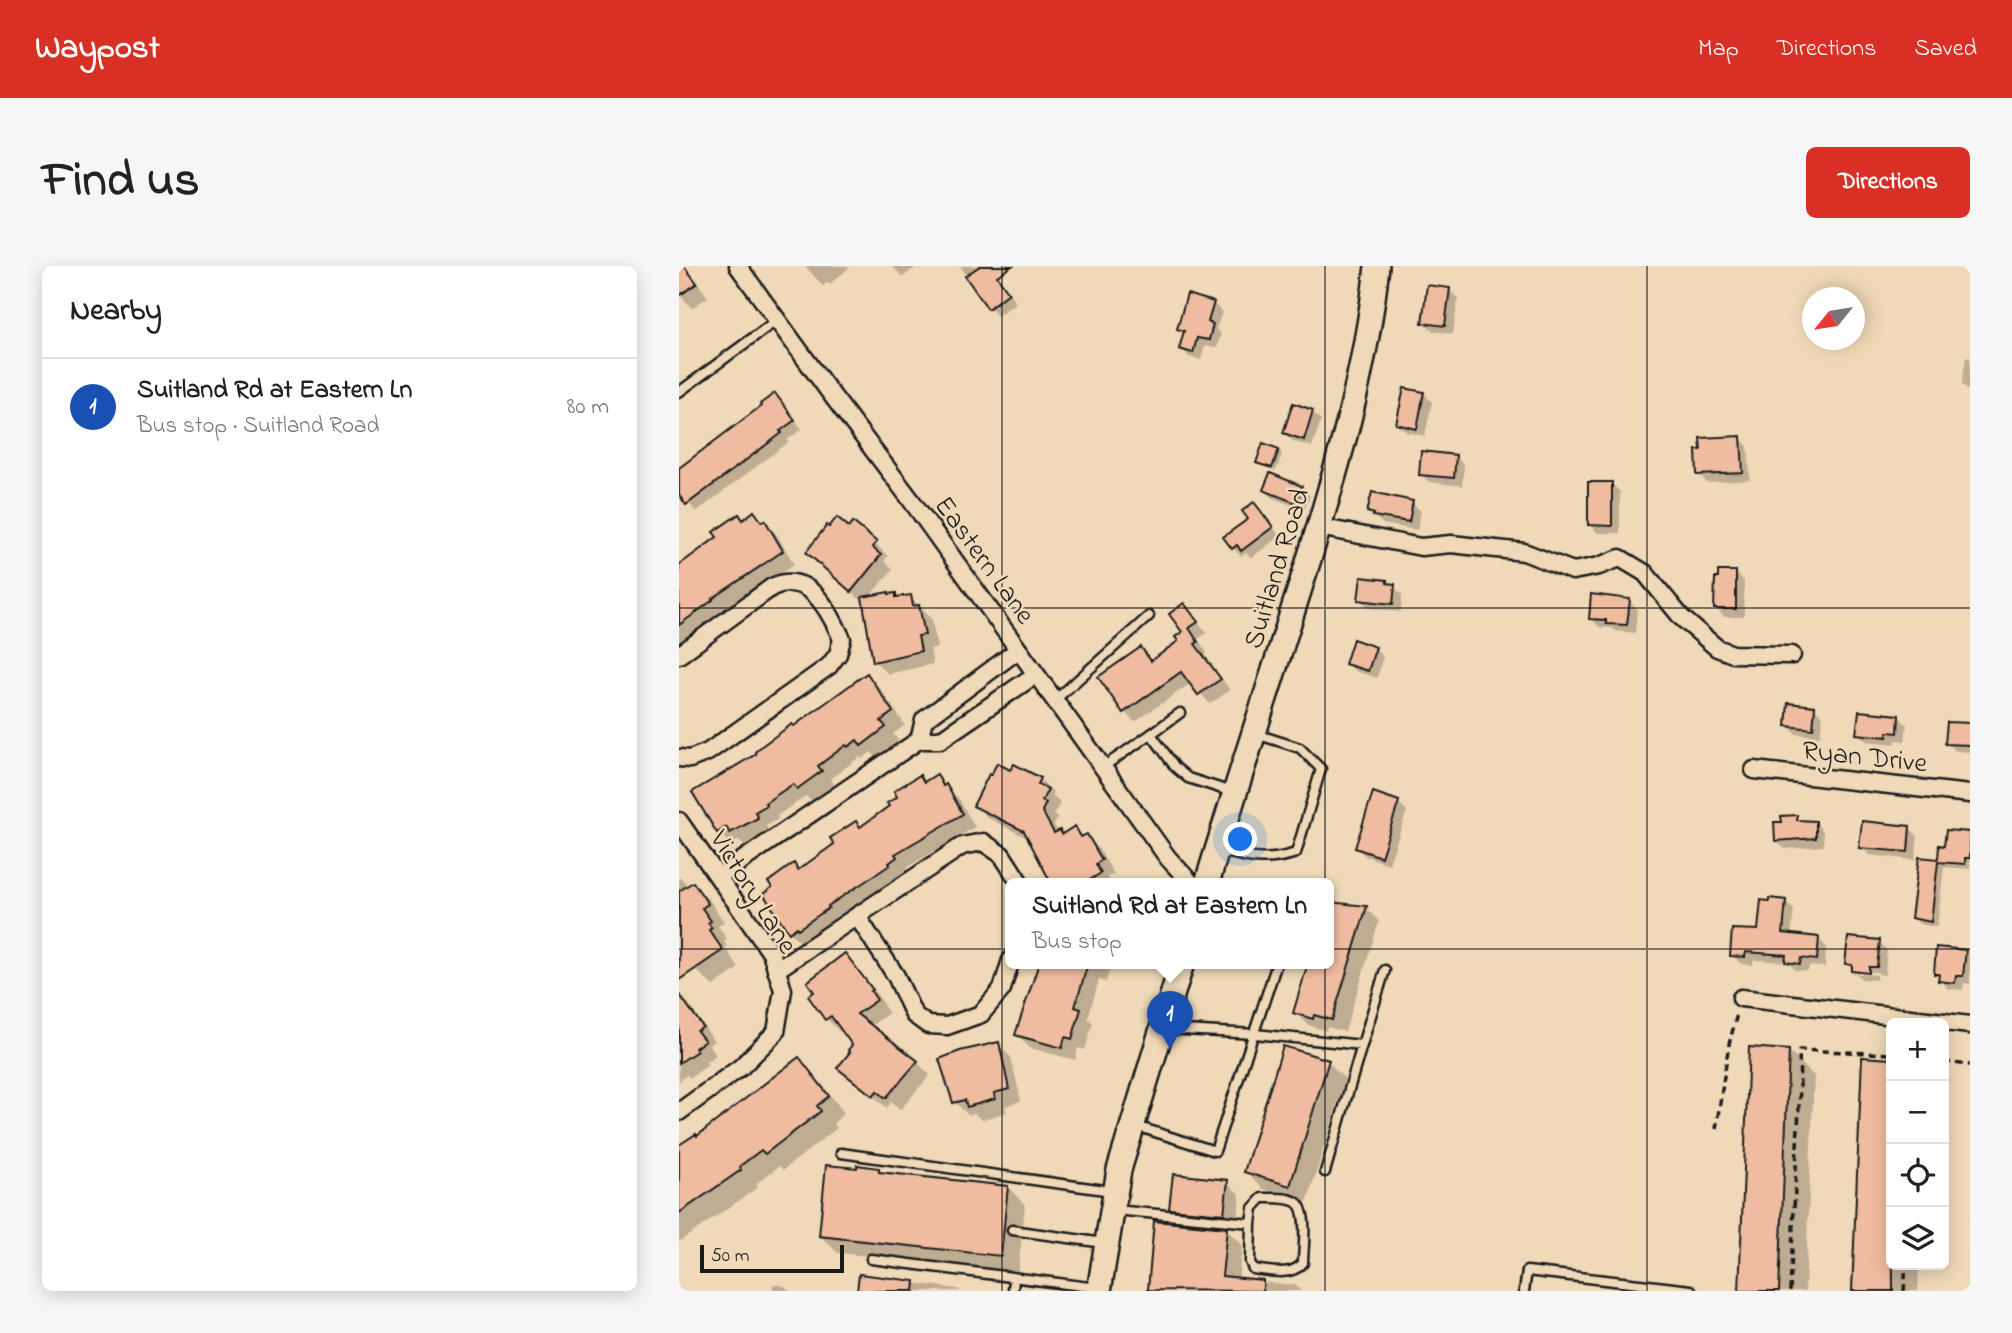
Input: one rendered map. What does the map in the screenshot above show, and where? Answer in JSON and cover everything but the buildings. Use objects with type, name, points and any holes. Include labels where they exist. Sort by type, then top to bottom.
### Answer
[{"type":"main road","name":"Suitland Road","points":[[1208,878],[1319,527],[1363,369],[1377,266]]},
{"type":"main road","points":[[1099,1290],[1114,1201],[1132,1125],[1180,969]]},
{"type":"street","name":"Eastern Lane","points":[[738,266],[911,500],[1168,858],[1186,878]]},
{"type":"street","points":[[1319,527],[1421,547],[1451,544],[1524,552],[1573,571],[1599,566],[1620,558],[1645,573],[1682,618],[1717,648],[1733,654],[1791,655]]},
{"type":"street","points":[[679,655],[772,587],[783,582],[796,582],[807,587],[835,624],[842,639],[838,654],[829,666],[708,752],[689,759],[679,758]]},
{"type":"street","points":[[919,740],[924,720],[1018,650]]},
{"type":"street","points":[[719,876],[919,740],[940,740],[1035,675]]},
{"type":"street","name":"Ryan Drive","points":[[1753,770],[1970,794]]},
{"type":"street","name":"Victory Lane","points":[[679,821],[771,953],[783,990],[776,1031],[741,1067],[679,1112]]},
{"type":"street","points":[[776,970],[962,846],[983,842],[1002,855],[1017,878]]},
{"type":"street","points":[[857,916],[896,976],[914,1016],[928,1025],[947,1026],[981,1014],[1002,989],[1008,969]]},
{"type":"street","points":[[1741,998],[1970,1025]]},
{"type":"lane","points":[[679,392],[777,320]]},
{"type":"lane","points":[[1054,701],[1149,616]]},
{"type":"lane","points":[[1103,767],[1180,713]]},
{"type":"lane","points":[[1217,850],[1250,858],[1276,860],[1296,853],[1321,769],[1300,748],[1254,733]]},
{"type":"lane","points":[[1151,734],[1175,767],[1188,778],[1234,793]]},
{"type":"lane","points":[[1132,1125],[1215,1151],[1275,969]]},
{"type":"lane","points":[[1325,1172],[1385,970]]},
{"type":"lane","points":[[1162,1029],[1255,1034],[1362,1045]]},
{"type":"lane","points":[[841,1153],[1251,1223]]},
{"type":"lane","points":[[1262,1198],[1287,1199],[1298,1203],[1304,1210],[1303,1263],[1289,1272],[1253,1269],[1250,1262],[1251,1223],[1253,1208],[1262,1198]]},
{"type":"lane","points":[[1012,1230],[1107,1244]]},
{"type":"lane","points":[[871,1259],[1099,1290]]},
{"type":"lane","points":[[1524,1291],[1527,1271],[1692,1290]]},
{"type":"lane","points":[[1013,1291],[1014,1278]]},
{"type":"path","points":[[1716,1129],[1729,1044],[1741,998]]},
{"type":"path","points":[[1790,1291],[1800,1086],[1799,1050],[1886,1054]]},
{"type":"path","points":[[1949,1063],[1970,1065]]},
{"type":"path","points":[[1904,1291],[1906,1270]]},
{"type":"place","name":"Suitland Rd at Eastern Ln","points":[[1170,1049]]}]
